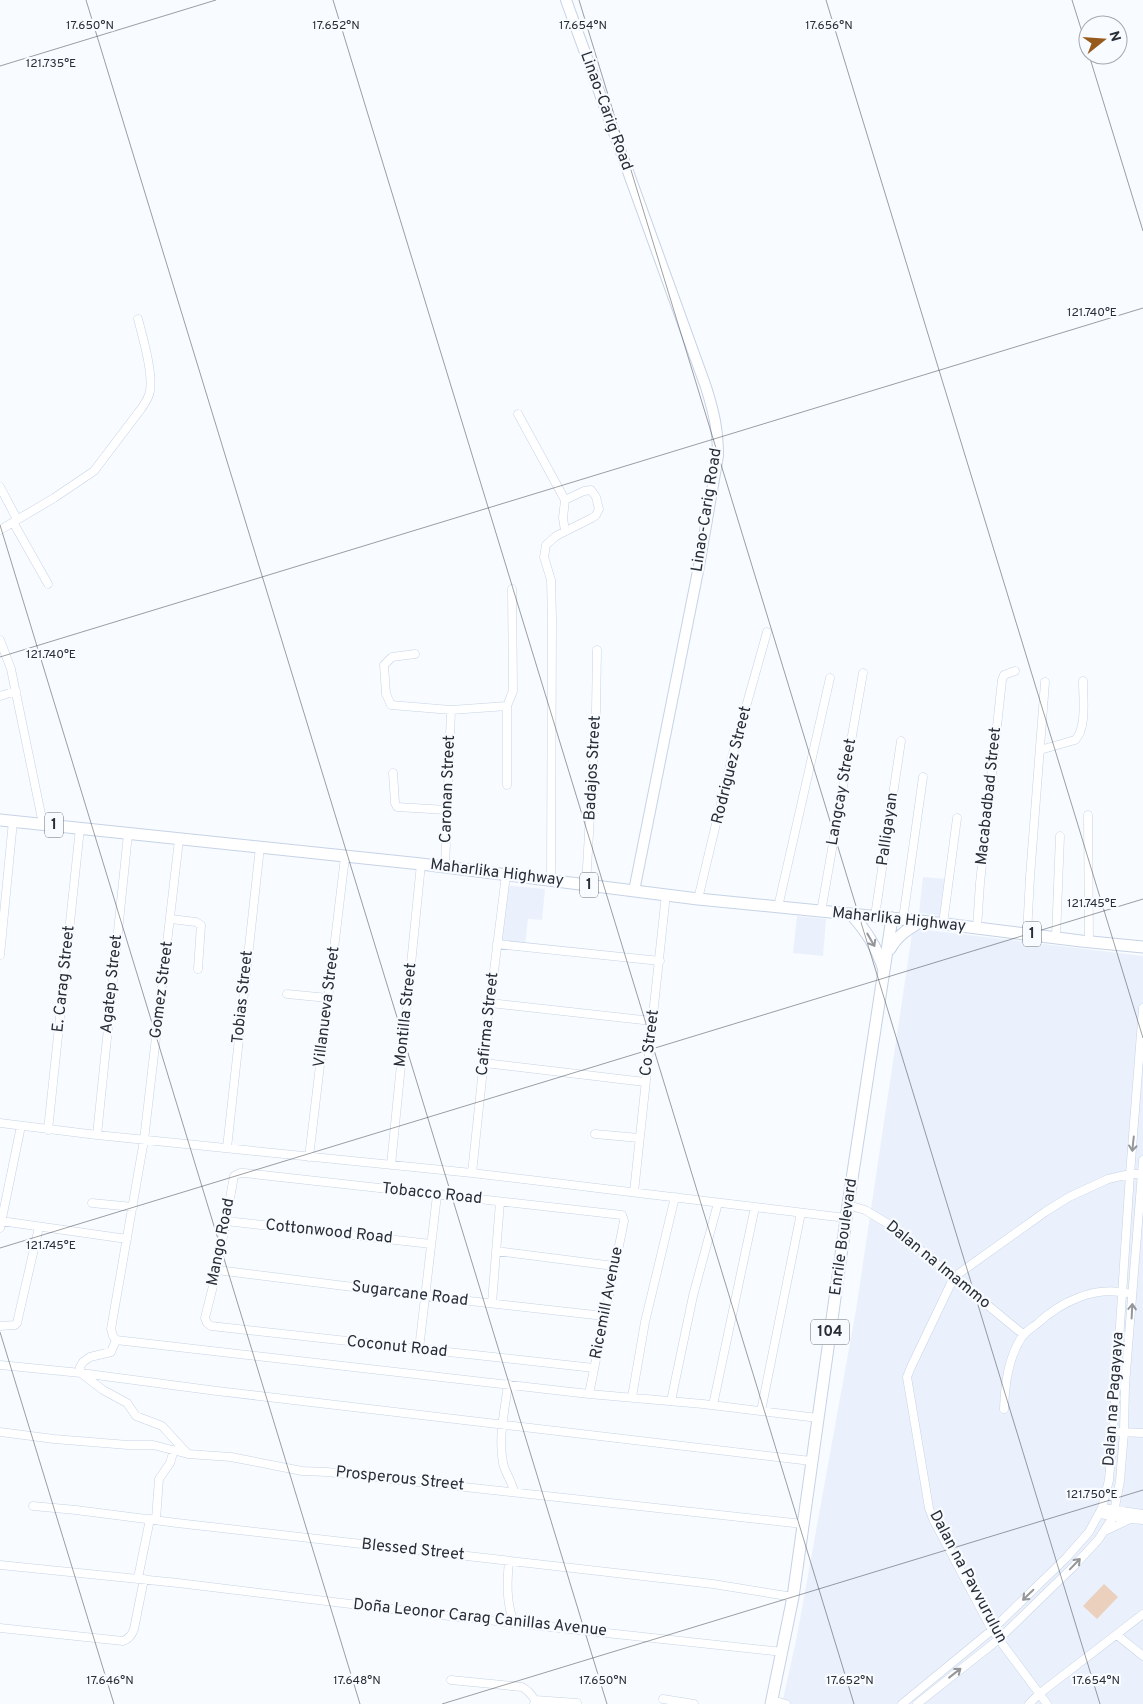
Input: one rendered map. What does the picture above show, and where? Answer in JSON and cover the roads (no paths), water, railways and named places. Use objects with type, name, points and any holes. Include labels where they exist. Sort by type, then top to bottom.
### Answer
[{"type":"highway","name":"Maharlika Highway","points":[[0,820],[421,864],[698,899],[875,916],[1143,947]]},
{"type":"highway","points":[[851,914],[868,935],[885,966]]},
{"type":"highway","name":"Enrile Boulevard","points":[[772,1702],[792,1597],[846,1218],[885,966],[898,919]]},
{"type":"highway","points":[[885,966],[896,939],[921,921]]},
{"type":"main road","name":"Linao-Carig Road","points":[[566,0],[706,387],[716,417],[718,439],[718,456],[699,566],[634,891]]},
{"type":"street","points":[[0,530],[54,498],[94,471],[147,400],[150,390],[148,369],[138,319]]},
{"type":"street","points":[[518,414],[565,500],[563,518],[566,531]]},
{"type":"street","points":[[0,487],[15,521],[48,584]]},
{"type":"street","points":[[551,879],[552,619],[551,580],[544,554],[546,545],[550,541],[592,518],[600,509],[596,497],[591,490],[584,491],[565,500]]},
{"type":"street","points":[[507,785],[507,706],[512,692],[512,589]]},
{"type":"street","name":"Rodriguez Street","points":[[698,899],[733,753],[767,632]]},
{"type":"street","points":[[0,640],[8,659],[16,691],[43,824]]},
{"type":"street","name":"Badajos Street","points":[[586,885],[596,711],[597,650]]},
{"type":"street","points":[[415,654],[392,657],[384,665],[386,694],[389,702],[395,706],[451,710],[507,706]]},
{"type":"street","name":"Macabadbad Street","points":[[977,928],[980,883],[1002,680],[1004,675],[1015,671]]},
{"type":"street","name":"Langcay Street","points":[[820,912],[863,673]]},
{"type":"street","points":[[778,907],[830,678]]},
{"type":"street","points":[[1027,934],[1046,682]]},
{"type":"street","points":[[1040,750],[1074,740],[1079,736],[1082,724],[1083,682]]},
{"type":"street","points":[[0,696],[16,691]]},
{"type":"street","name":"Caronan Street","points":[[445,868],[451,710]]},
{"type":"street","name":"Palligayan","points":[[875,916],[901,741]]},
{"type":"street","points":[[393,773],[396,807],[447,810]]},
{"type":"street","points":[[898,919],[923,777]]},
{"type":"street","points":[[1088,815],[1088,942]]},
{"type":"street","points":[[943,924],[957,818]]},
{"type":"street","points":[[0,953],[3,901],[13,821]]},
{"type":"street","name":"E. Carag Street","points":[[48,1130],[80,828]]},
{"type":"street","name":"Agatep Street","points":[[97,1135],[127,834]]},
{"type":"street","points":[[1056,937],[1060,836]]},
{"type":"street","name":"Gomez Street","points":[[116,1340],[111,1329],[144,1140],[179,840]]},
{"type":"street","name":"Tobias Street","points":[[227,1148],[260,847]]},
{"type":"street","name":"Villanueva Street","points":[[310,1157],[345,857]]},
{"type":"street","name":"Montilla Street","points":[[391,1165],[421,864]]},
{"type":"street","name":"Cafirma Street","points":[[472,1174],[506,875]]},
{"type":"street","name":"Co Street","points":[[634,1192],[666,894]]},
{"type":"street","points":[[170,919],[196,922],[201,925],[198,969]]},
{"type":"street","points":[[497,944],[660,961]]},
{"type":"street","points":[[287,994],[328,998]]},
{"type":"street","points":[[490,1003],[652,1021]]},
{"type":"street","name":"Dalan na Pagayaya","points":[[902,1704],[992,1630],[1066,1558],[1088,1532],[1101,1511],[1109,1480],[1143,1008]]},
{"type":"street","points":[[484,1063],[645,1082]]},
{"type":"street","points":[[0,1123],[48,1130],[634,1192],[846,1218]]},
{"type":"street","points":[[21,1126],[1,1225],[39,1227],[127,1240]]},
{"type":"street","points":[[595,1134],[639,1138]]},
{"type":"street","name":"Dalan na Pagayaya","points":[[917,1704],[999,1639],[1073,1567],[1105,1531],[1114,1514],[1124,1432],[1125,1385],[1143,1160]]},
{"type":"street","name":"Tobacco Road","points":[[244,1173],[620,1214]]},
{"type":"street","name":"Mango Road","points":[[206,1318],[217,1270],[234,1176],[244,1173]]},
{"type":"street","name":"Dalan na Pavvurulun","points":[[1046,1704],[992,1630],[931,1513],[907,1377],[954,1277],[1069,1197],[1108,1178],[1142,1174]]},
{"type":"street","points":[[419,1349],[437,1195]]},
{"type":"street","points":[[632,1397],[645,1322],[675,1197]]},
{"type":"street","points":[[492,1304],[500,1202]]},
{"type":"street","points":[[92,1203],[133,1207]]},
{"type":"street","points":[[670,1401],[693,1296],[718,1203]]},
{"type":"street","name":"Dalan na Imammo","points":[[848,1205],[865,1210],[890,1225],[1024,1335]]},
{"type":"street","points":[[713,1405],[755,1207]]},
{"type":"street","points":[[761,1412],[801,1213]]},
{"type":"street","name":"Ricemill Avenue","points":[[589,1394],[624,1220],[620,1214]]},
{"type":"street","name":"Cottonwood Road","points":[[226,1220],[431,1244]]},
{"type":"street","points":[[0,1326],[15,1325],[17,1323],[39,1227]]},
{"type":"street","points":[[496,1251],[614,1266]]},
{"type":"street","name":"Sugarcane Road","points":[[217,1270],[604,1316]]},
{"type":"street","points":[[1004,1409],[1010,1363],[1024,1335],[1061,1305],[1076,1298],[1091,1294],[1122,1292],[1132,1295]]},
{"type":"street","name":"Coconut Road","points":[[206,1318],[209,1325],[218,1328],[594,1368]]},
{"type":"street","points":[[188,1454],[162,1426],[136,1416],[127,1403],[103,1390],[81,1373],[80,1367],[83,1362],[90,1357],[111,1352],[116,1340],[818,1418]]},
{"type":"street","points":[[0,1365],[811,1460]]},
{"type":"street","points":[[508,1384],[501,1452],[503,1464],[514,1492]]},
{"type":"street","points":[[1113,1431],[1143,1433]]},
{"type":"street","name":"Prosperous Street","points":[[0,1432],[54,1439],[128,1445],[153,1445],[188,1454],[231,1457],[302,1471],[327,1472],[802,1524]]},
{"type":"street","points":[[0,1628],[123,1641],[132,1636],[159,1479],[170,1463],[174,1450]]},
{"type":"street","points":[[1117,1501],[1129,1516]]},
{"type":"street","name":"Blessed Street","points":[[33,1506],[713,1584],[792,1597]]},
{"type":"street","points":[[1101,1511],[1143,1520]]},
{"type":"street","points":[[1105,1531],[1129,1516],[1143,1514]]},
{"type":"street","points":[[508,1560],[508,1609],[514,1623]]},
{"type":"street","name":"Doña Leonor Carag Canillas Avenue","points":[[0,1566],[178,1583],[514,1623],[783,1652]]},
{"type":"street","points":[[1029,1704],[1039,1694],[1117,1636],[1143,1614]]},
{"type":"street","points":[[1117,1636],[1143,1656]]},
{"type":"street","points":[[451,1680],[522,1687],[527,1689],[535,1702],[577,1703]]},
{"type":"street","points":[[663,1699],[694,1704]]},
{"type":"street","points":[[772,1702],[786,1704]]}]
